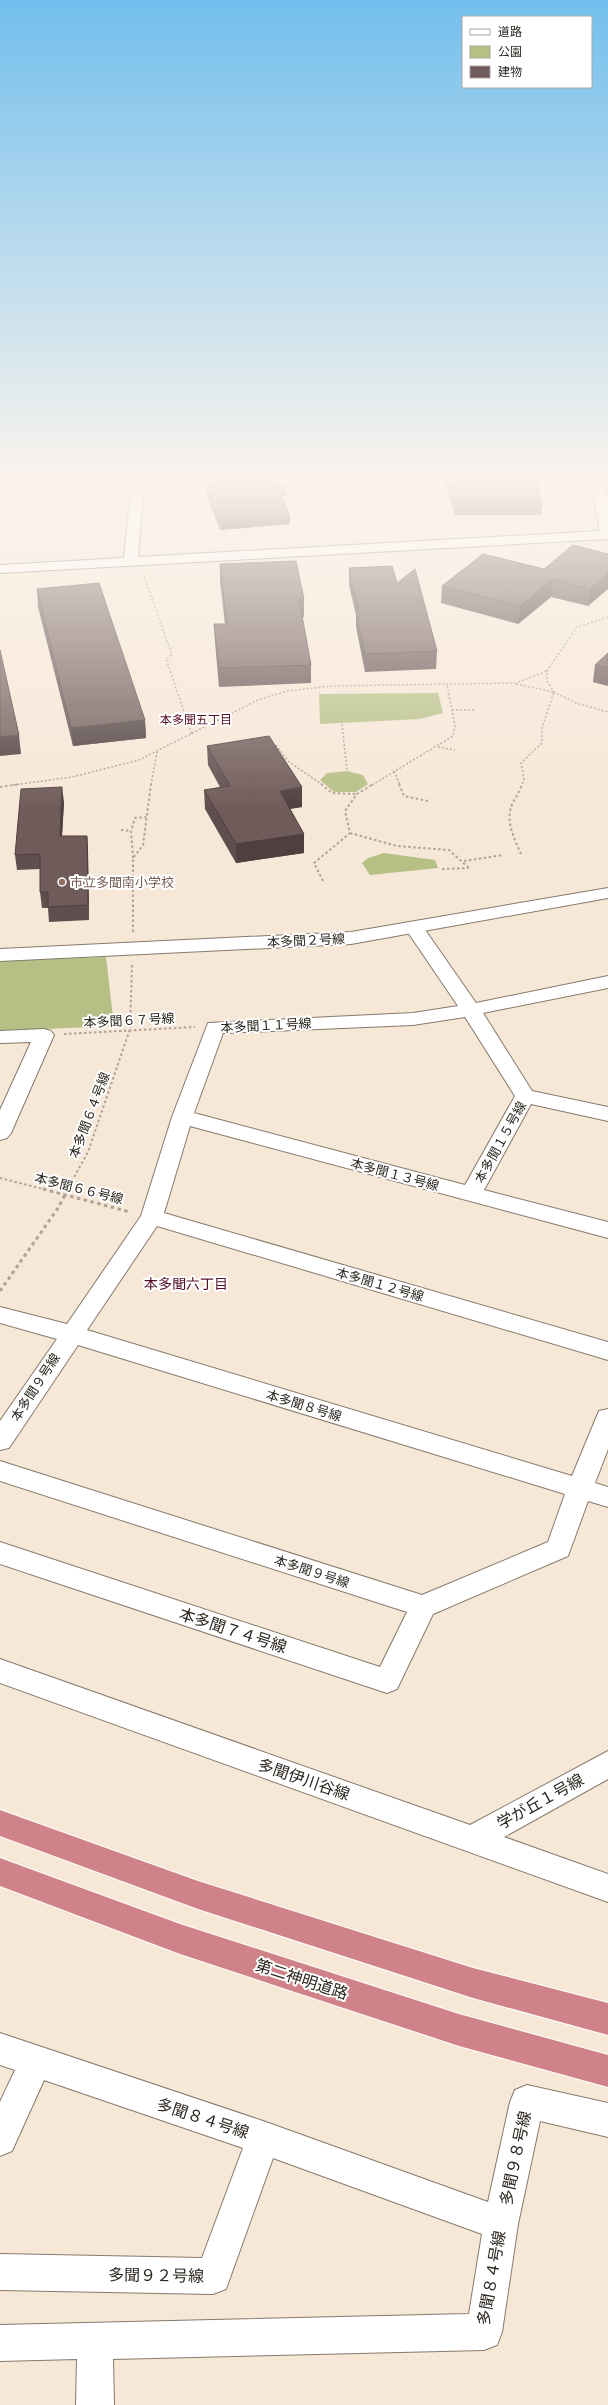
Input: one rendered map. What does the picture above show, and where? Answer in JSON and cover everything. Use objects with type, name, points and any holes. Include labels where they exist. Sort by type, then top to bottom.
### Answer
[{"type":"highway","points":[[0,1823],[213,1900],[472,1983],[608,2019]]},
{"type":"highway","name":"第二神明道路","points":[[0,1872],[210,1949],[459,2030],[608,2070]]},
{"type":"street","name":"本多聞２号線","points":[[0,955],[351,938],[608,893]]},
{"type":"street","name":"本多聞１５号線","points":[[414,928],[472,1010],[526,1096],[471,1194]]},
{"type":"street","name":"本多聞１１号線","points":[[71,1334],[152,1217],[182,1117],[215,1027],[413,1019],[472,1010],[608,982]]},
{"type":"street","points":[[0,1037],[44,1035],[0,1133]]},
{"type":"street","points":[[526,1096],[608,1114]]},
{"type":"street","name":"本多聞１３号線","points":[[182,1117],[608,1230]]},
{"type":"street","name":"本多聞１２号線","points":[[152,1217],[608,1351]]},
{"type":"street","name":"本多聞８号線","points":[[0,1315],[71,1334],[608,1497]]},
{"type":"street","name":"本多聞９号線","points":[[0,1441],[71,1334]]},
{"type":"street","points":[[423,1606],[559,1549],[580,1488],[608,1418]]},
{"type":"street","name":"本多聞９号線","points":[[0,1471],[423,1606]]},
{"type":"street","name":"本多聞７４号線","points":[[0,1553],[387,1681],[423,1606]]},
{"type":"street","name":"多聞伊川谷線","points":[[0,1671],[473,1838],[608,1888]]},
{"type":"street","name":"学が丘１号線","points":[[473,1838],[608,1764]]},
{"type":"street","name":"多聞８４号線","points":[[0,2049],[263,2138],[501,2224],[484,2332],[0,2343]]},
{"type":"street","points":[[0,2139],[36,2062]]},
{"type":"street","name":"多聞９８号線","points":[[501,2224],[527,2102],[608,2120]]},
{"type":"street","name":"多聞９２号線","points":[[0,2272],[213,2276],[263,2138]]},
{"type":"street","points":[[95,2341],[95,2405]]},
{"type":"path","points":[[145,586],[172,655],[166,659],[192,735]]},
{"type":"path","points":[[516,684],[547,671],[577,628],[608,616]]},
{"type":"path","points":[[547,671],[547,681],[554,692]]},
{"type":"path","points":[[0,787],[72,777],[139,760],[192,735],[258,700],[286,691],[332,686],[516,684],[554,692],[576,703],[608,712]]},
{"type":"path","points":[[350,833],[345,811],[357,794],[394,771],[438,747],[453,736],[455,726],[447,685]]},
{"type":"path","points":[[521,854],[510,831],[511,807],[518,797],[524,779],[521,763],[542,743],[542,728],[554,692]]},
{"type":"path","points":[[452,710],[474,710]]},
{"type":"path","points":[[342,724],[347,771]]},
{"type":"path","points":[[276,745],[282,756],[297,771],[322,784],[332,793],[357,794]]},
{"type":"path","points":[[438,747],[455,750]]},
{"type":"path","points":[[133,858],[143,845],[146,817],[157,752]]},
{"type":"path","points":[[394,771],[404,796],[415,800],[428,800]]},
{"type":"path","points":[[121,830],[131,831],[135,818],[146,817]]},
{"type":"path","name":"本多聞６４号線","points":[[0,1291],[58,1208],[88,1152],[130,1029],[133,858],[131,831]]},
{"type":"path","points":[[350,833],[397,846],[449,850],[464,861],[469,868],[442,869]]},
{"type":"path","points":[[323,881],[314,863],[350,833]]},
{"type":"path","points":[[464,861],[503,855]]},
{"type":"path","name":"本多聞６７号線","points":[[44,1035],[130,1029],[215,1027]]},
{"type":"path","name":"本多聞６６号線","points":[[0,1178],[152,1217]]},
{"type":"green space","points":[[438,693],[443,713],[420,719],[320,724],[319,694]]},
{"type":"green space","points":[[347,771],[363,775],[368,784],[356,792],[334,792],[320,780],[327,773]]},
{"type":"green space","points":[[384,853],[435,860],[438,868],[370,875],[362,863],[368,858]]},
{"type":"green space","points":[[106,957],[114,1026],[0,1031],[0,961]]},
{"type":"building","points":[[66,586],[100,586],[145,720],[71,728],[37,589]]},
{"type":"building","points":[[223,586],[301,586],[304,599],[299,599],[311,665],[219,668],[214,624],[227,624]]},
{"type":"building","points":[[353,586],[420,586],[437,651],[365,654],[356,610],[359,610]]},
{"type":"building","points":[[443,586],[543,586],[520,606]]},
{"type":"building","points":[[579,586],[593,586],[590,589]]},
{"type":"building","points":[[0,650],[19,735],[0,737]]},
{"type":"building","points":[[608,653],[608,668],[595,665]]},
{"type":"building","points":[[269,736],[302,787],[280,791],[304,834],[236,844],[204,790],[230,786],[207,746]]},
{"type":"building","points":[[62,787],[60,836],[87,836],[88,905],[48,907],[48,892],[40,892],[40,854],[15,855],[21,789]]},
{"type":"place","name":"市立多聞南小学校","points":[[62,882]]},
{"type":"district","name":"本多聞五丁目","points":[[196,720]]},
{"type":"district","name":"本多聞六丁目","points":[[186,1284]]}]
